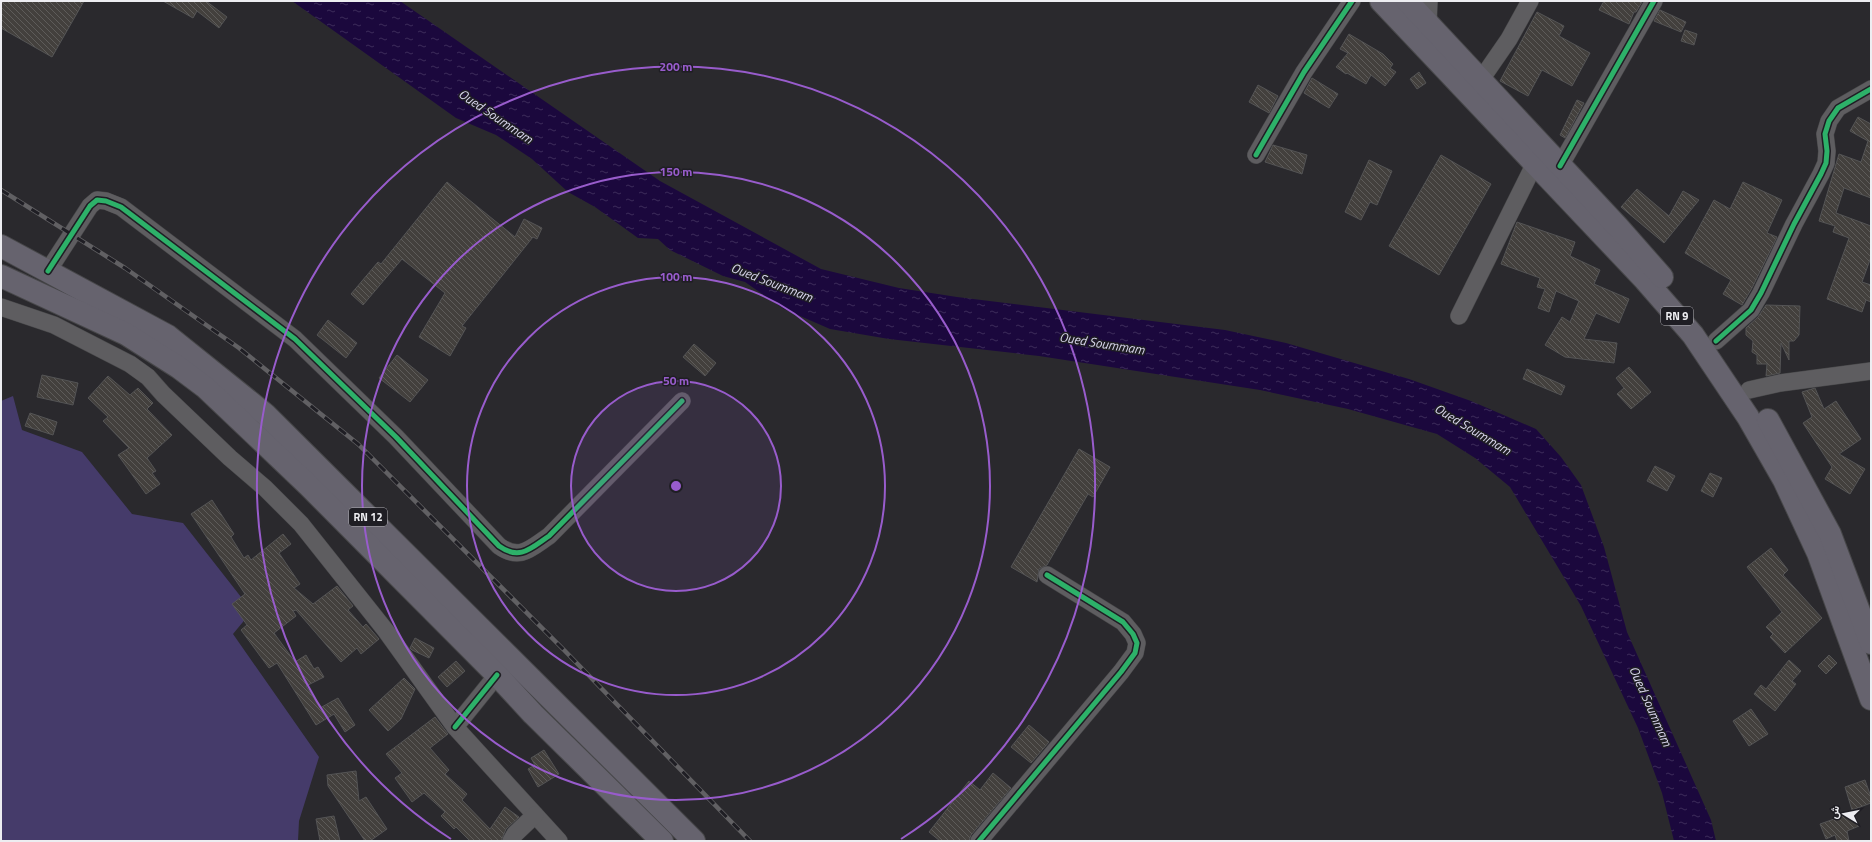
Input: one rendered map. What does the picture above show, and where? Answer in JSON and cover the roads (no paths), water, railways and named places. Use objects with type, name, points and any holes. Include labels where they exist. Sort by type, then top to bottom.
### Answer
[{"type":"highway","name":"RN 9","points":[[1381,1],[1645,280],[1694,335],[1748,417],[1784,480],[1818,553],[1871,700]]},
{"type":"highway","name":"RN 9","points":[[1406,1],[1623,233],[1716,341],[1749,390],[1794,466],[1830,534],[1871,644]]},
{"type":"highway","name":"RN 12","points":[[1,246],[168,336],[265,414],[694,841]]},
{"type":"highway","name":"RN 12","points":[[1,276],[126,334],[153,350],[194,378],[308,485],[497,675],[533,714],[662,841]]},
{"type":"street","points":[[1256,155],[1304,72],[1352,1]]},
{"type":"street","points":[[1428,24],[1429,1]]},
{"type":"street","points":[[1480,81],[1509,39],[1530,1]]},
{"type":"street","points":[[1560,166],[1654,1]]},
{"type":"street","points":[[1716,341],[1751,310],[1761,293],[1794,224],[1826,163],[1825,134],[1829,121],[1838,108],[1871,89]]},
{"type":"street","points":[[1459,316],[1535,163]]},
{"type":"street","points":[[48,270],[90,206],[97,200],[106,201],[121,207],[295,339],[396,437],[499,546],[512,553],[526,551],[549,536],[682,401]]},
{"type":"street","points":[[1,307],[54,325],[123,361],[148,377],[163,394],[301,524],[386,631],[455,727],[559,841]]},
{"type":"street","points":[[1749,390],[1780,383],[1871,371]]},
{"type":"street","points":[[979,841],[1121,672],[1135,653],[1136,643],[1133,634],[1124,622],[1047,575]]},
{"type":"street","points":[[455,727],[497,675]]},
{"type":"street","points":[[511,841],[515,834],[535,815]]},
{"type":"water","name":"Oued Soummam","points":[[292,1],[400,1],[660,181],[821,269],[899,288],[957,297],[1225,330],[1286,343],[1409,379],[1471,401],[1536,429],[1561,457],[1581,485],[1604,547],[1627,632],[1711,820],[1716,841],[1674,841],[1662,793],[1638,728],[1581,606],[1510,487],[1475,458],[1437,434],[1348,409],[1260,390],[1039,356],[889,339],[830,329],[784,309],[745,282],[723,276],[670,250],[658,239],[638,238],[595,207],[568,192],[532,159],[496,135],[456,118]]},
{"type":"railway","points":[[1,190],[125,268],[239,348],[358,444],[564,650],[750,841]]}]
